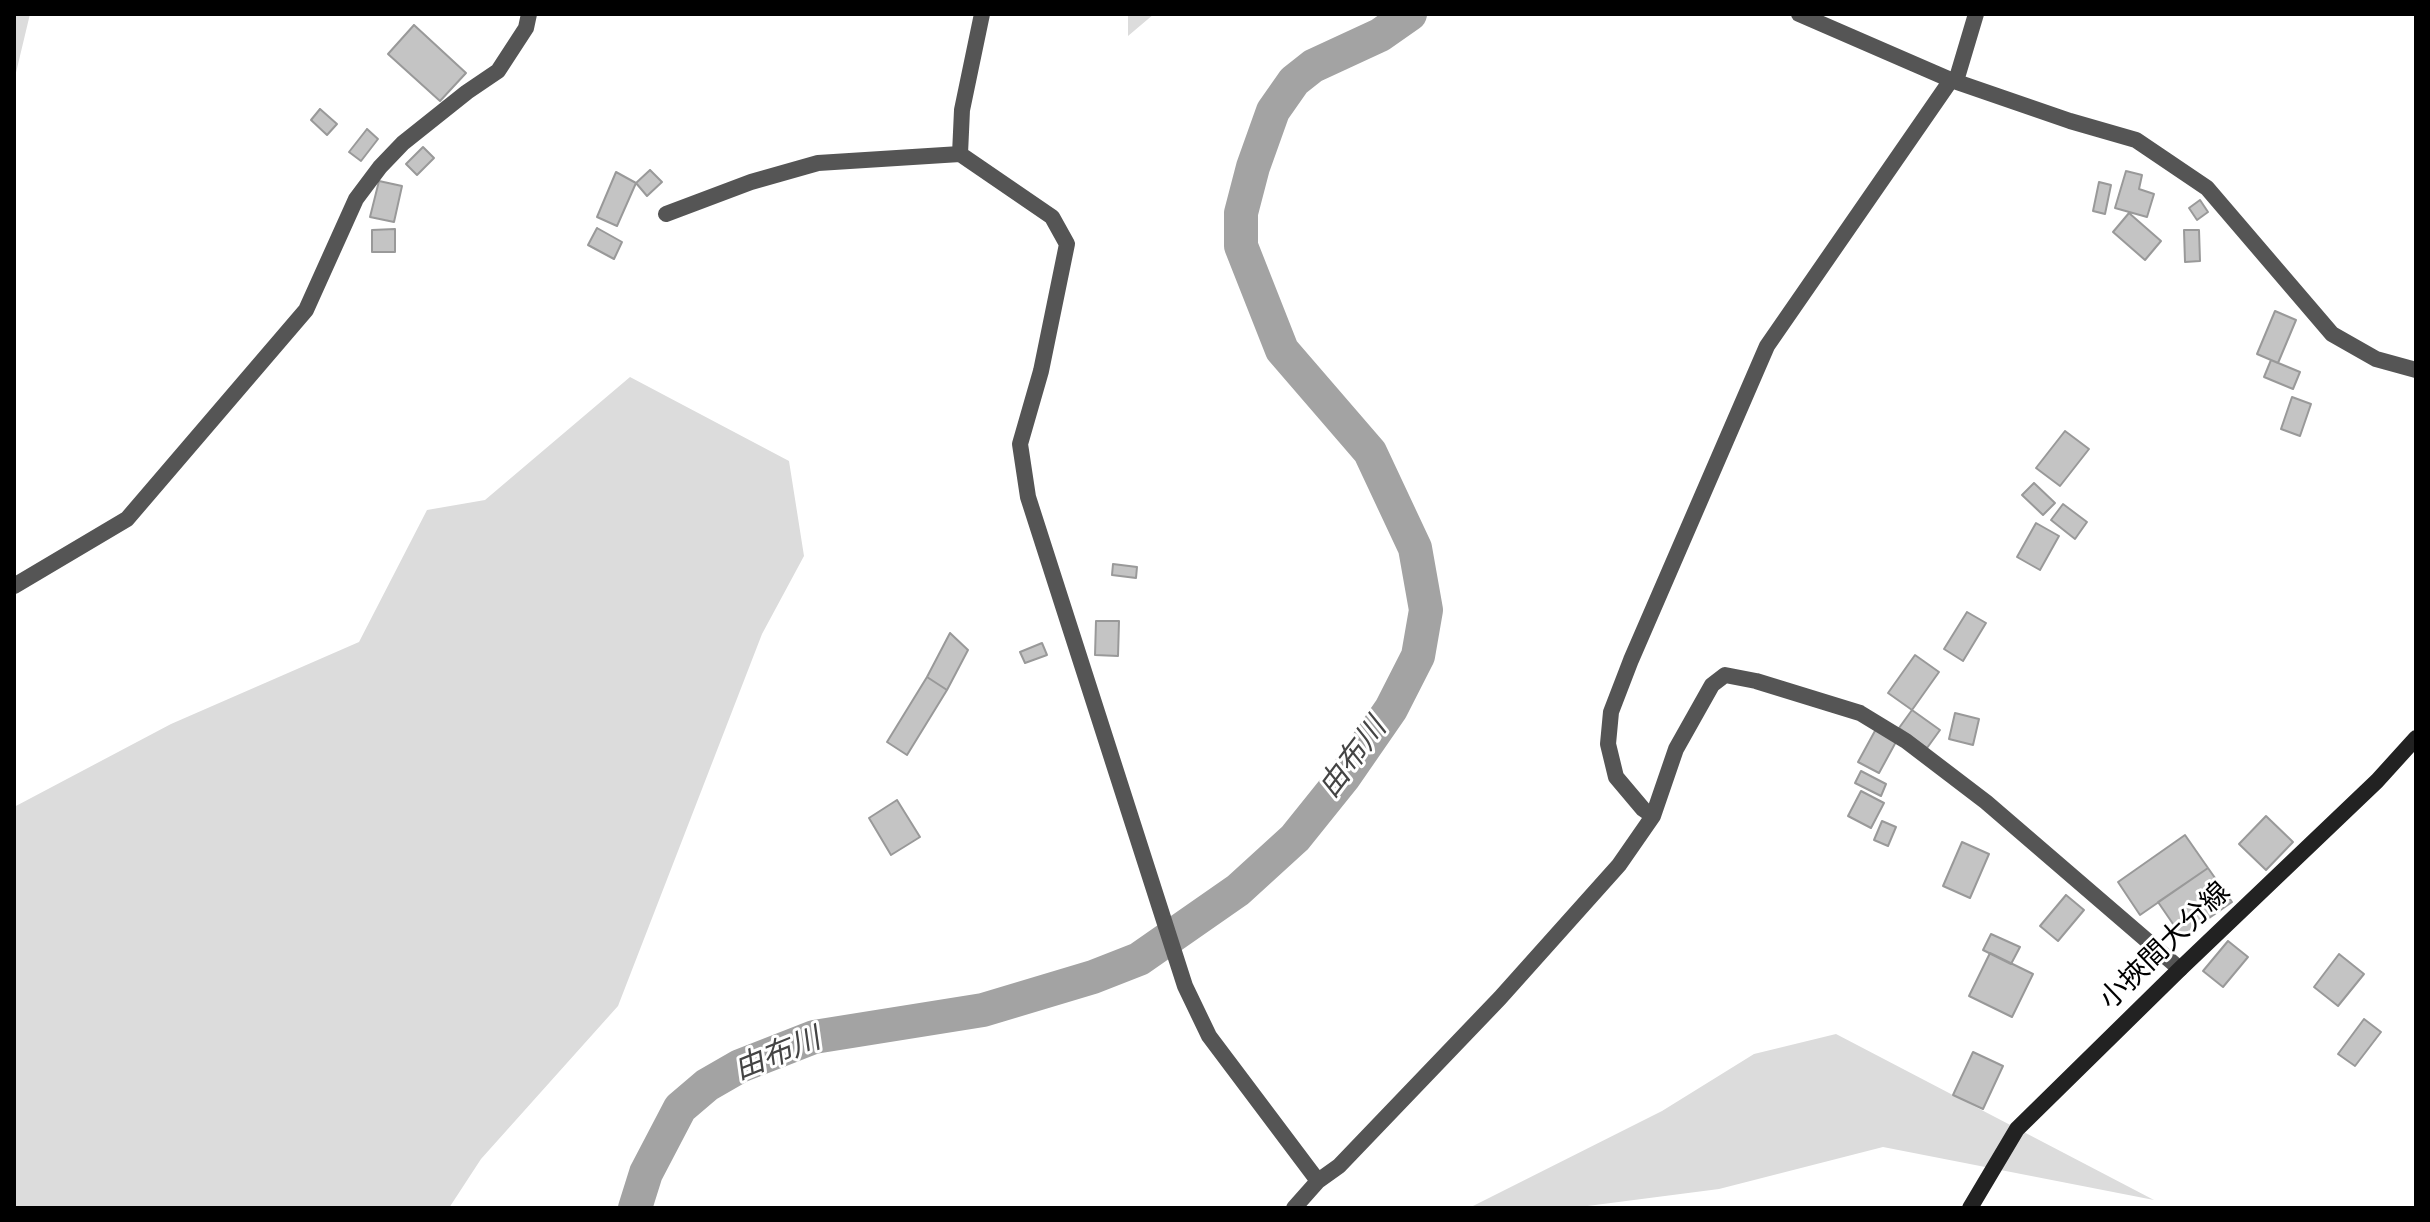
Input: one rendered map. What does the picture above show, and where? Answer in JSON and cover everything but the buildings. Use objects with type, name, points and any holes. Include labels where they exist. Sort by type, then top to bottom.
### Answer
[{"type":"main road","name":"小挾間大分線","points":[[1970,1208],[2017,1129],[2377,781],[2416,738]]},
{"type":"street","points":[[14,586],[127,519],[306,310],[356,199],[380,167],[403,143],[498,71],[526,28],[529,14]]},
{"type":"street","points":[[960,154],[962,110],[982,14]]},
{"type":"street","points":[[1799,14],[1954,80],[2070,121],[2136,140],[2207,188],[2332,334],[2376,359],[2416,370]]},
{"type":"street","points":[[1653,816],[1643,809],[1616,777],[1608,744],[1611,712],[1631,660],[1767,346],[1954,80],[1976,14]]},
{"type":"street","points":[[666,214],[751,182],[818,163],[960,154],[1052,217],[1067,244],[1041,371],[1020,444],[1028,497],[1185,986],[1209,1036],[1318,1181]]},
{"type":"street","points":[[1294,1208],[1318,1181],[1339,1166],[1500,998],[1619,865],[1653,816],[1676,749],[1712,685],[1725,675],[1756,681],[1860,713],[1906,741],[1986,802],[2180,969]]},
{"type":"shaded area","points":[[14,14],[30,14],[14,81]]},
{"type":"shaded area","points":[[1128,14],[1154,14],[1128,36]]},
{"type":"shaded area","points":[[630,377],[789,461],[804,556],[762,634],[618,1006],[481,1159],[449,1208],[14,1208],[14,807],[171,724],[359,642],[427,510],[485,500]]},
{"type":"shaded area","points":[[1836,1034],[2154,1200],[1883,1147],[1719,1189],[1572,1208],[1469,1208],[1662,1111],[1754,1054]]},
{"type":"waterway","name":"由布川","points":[[635,1208],[646,1173],[680,1108],[707,1085],[740,1066],[814,1037],[983,1010],[1093,977],[1139,959],[1238,890],[1295,838],[1344,777],[1391,709],[1418,656],[1426,610],[1415,548],[1370,452],[1282,350],[1241,246],[1241,213],[1273,111],[1294,81],[1313,66],[1380,35],[1410,14]]}]
